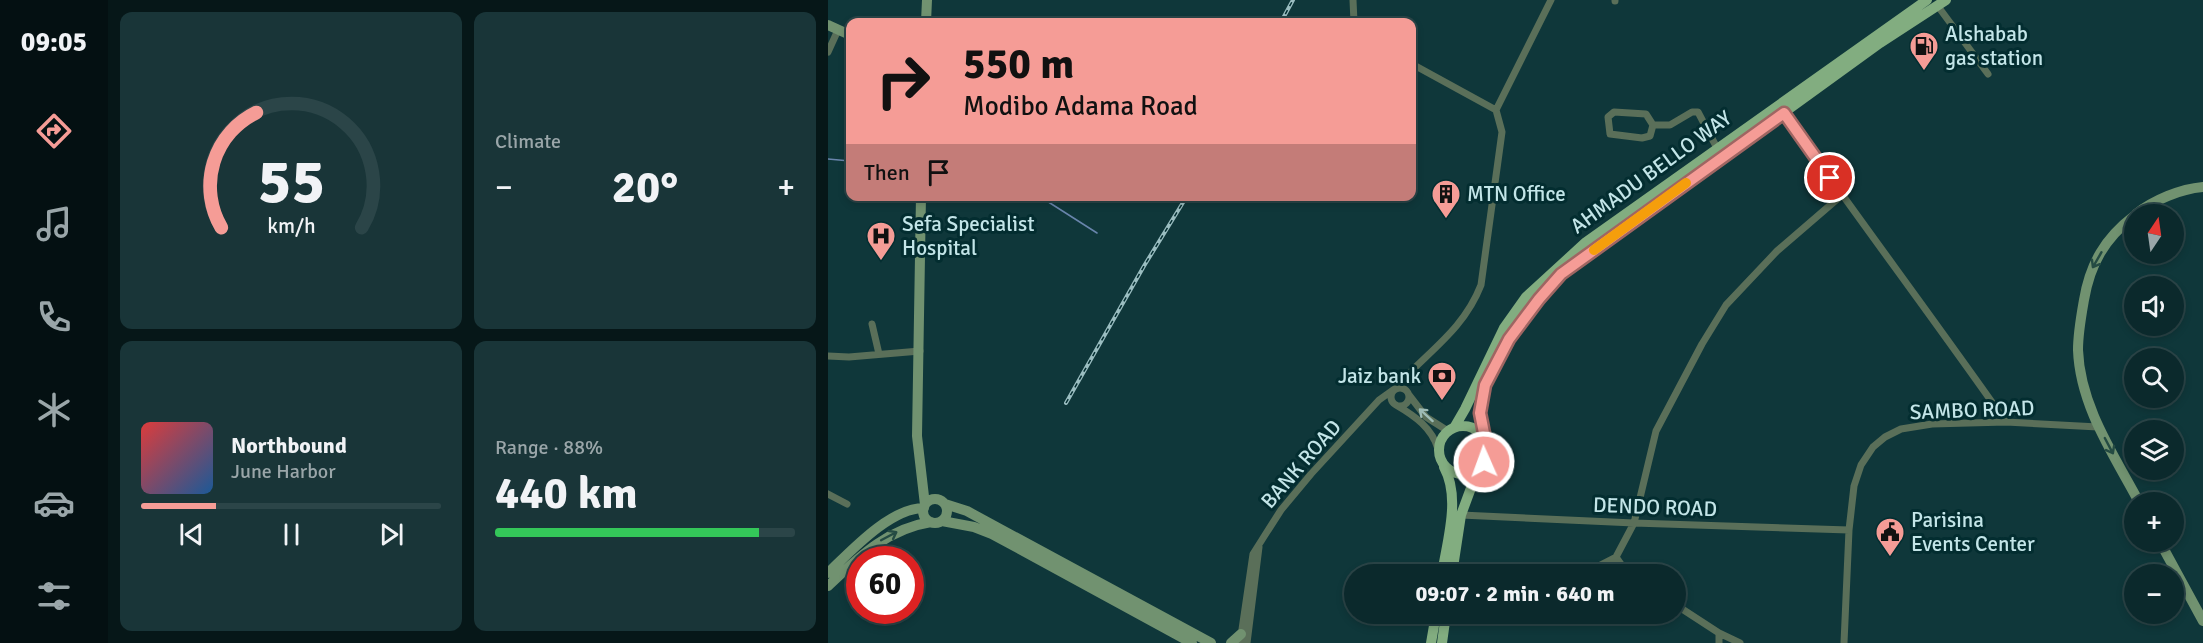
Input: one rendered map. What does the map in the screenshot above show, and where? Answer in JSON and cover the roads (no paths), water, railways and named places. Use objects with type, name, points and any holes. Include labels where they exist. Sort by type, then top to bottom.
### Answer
[{"type":"main road","name":"AHMADU BELLO WAY","points":[[1484,440],[1480,413],[1485,385],[1517,327],[1561,274],[1937,2]]},
{"type":"main road","name":"AHMADU BELLO WAY","points":[[1451,429],[1465,410],[1504,328],[1526,297],[1586,242],[1717,148],[1937,2]]},
{"type":"main road","points":[[1443,564],[1452,499],[1450,477],[1438,449],[1440,441],[1451,429],[1471,428],[1484,440],[1487,453],[1478,469],[1461,515],[1454,564]]},
{"type":"main road","points":[[1443,464],[1447,469],[1459,474],[1478,469]]},
{"type":"main road","points":[[1431,643],[1434,624]]},
{"type":"main road","points":[[1442,643],[1445,624]]},
{"type":"street","points":[[926,18],[927,0]]},
{"type":"street","points":[[1353,0],[1354,18]]},
{"type":"street","points":[[1416,66],[1496,110],[1551,0]]},
{"type":"street","points":[[1937,2],[1988,74]]},
{"type":"street","points":[[828,52],[833,27]]},
{"type":"street","name":"BANK ROAD","points":[[1242,640],[1253,554],[1281,510],[1374,406],[1449,336],[1476,298],[1480,285],[1502,132],[1496,110]]},
{"type":"street","points":[[1614,112],[1641,113],[1648,116],[1653,125],[1650,136],[1646,138],[1613,136],[1610,132],[1609,115],[1614,112]]},
{"type":"street","points":[[1653,125],[1670,125],[1692,112],[1698,112],[1717,148]]},
{"type":"street","points":[[1784,113],[2006,422]]},
{"type":"street","points":[[2149,204],[2192,188],[2203,187]]},
{"type":"street","points":[[1601,564],[1616,556],[1634,523],[1656,431],[1701,344],[1726,305],[1777,251],[1842,195]]},
{"type":"street","points":[[921,201],[917,436],[925,517],[974,527],[992,534],[1192,643]]},
{"type":"street","points":[[2124,224],[2094,262],[2079,326],[2078,352],[2085,392],[2098,426],[2134,492]]},
{"type":"street","points":[[872,324],[879,354]]},
{"type":"street","points":[[828,356],[849,357],[920,351]]},
{"type":"street","points":[[1395,404],[1406,404],[1409,400],[1406,384],[1411,373]]},
{"type":"street","points":[[1395,404],[1391,398],[1395,388],[1408,392],[1426,417],[1451,429]]},
{"type":"street","points":[[1374,406],[1386,401],[1408,412],[1430,431],[1438,449]]},
{"type":"street","name":"SAMBO ROAD","points":[[1844,643],[1849,530],[1854,486],[1861,465],[1874,447],[1885,437],[1900,429],[1932,424],[2006,422],[2098,426]]},
{"type":"street","points":[[828,586],[876,543],[909,526],[936,521],[946,515],[942,502],[922,476]]},
{"type":"street","points":[[828,494],[847,504]]},
{"type":"street","points":[[828,573],[878,527],[907,511],[924,506],[931,500],[942,502],[967,511],[1211,643]]},
{"type":"street","name":"DENDO ROAD","points":[[1461,515],[1849,530]]},
{"type":"street","points":[[2165,552],[2203,621]]},
{"type":"street","points":[[1616,556],[1621,564]]},
{"type":"street","points":[[1686,612],[1719,633],[1740,643]]},
{"type":"street","points":[[1719,633],[1719,643]]},
{"type":"street","points":[[1231,643],[1242,640]]},
{"type":"waterway","points":[[828,159],[846,161]]},
{"type":"waterway","points":[[1047,201],[1097,233]]},
{"type":"railway","points":[[1283,18],[1293,0]]},
{"type":"railway","points":[[1066,403],[1184,201]]},
{"type":"place","name":"Alshabab gas station","points":[[1924,72]]},
{"type":"place","name":"MTN Office","points":[[1446,220]]},
{"type":"place","name":"Sefa Specialist Hospital","points":[[881,262]]},
{"type":"place","name":"Jaiz bank","points":[[1442,402]]},
{"type":"place","name":"Parisina Events Center","points":[[1890,558]]}]
